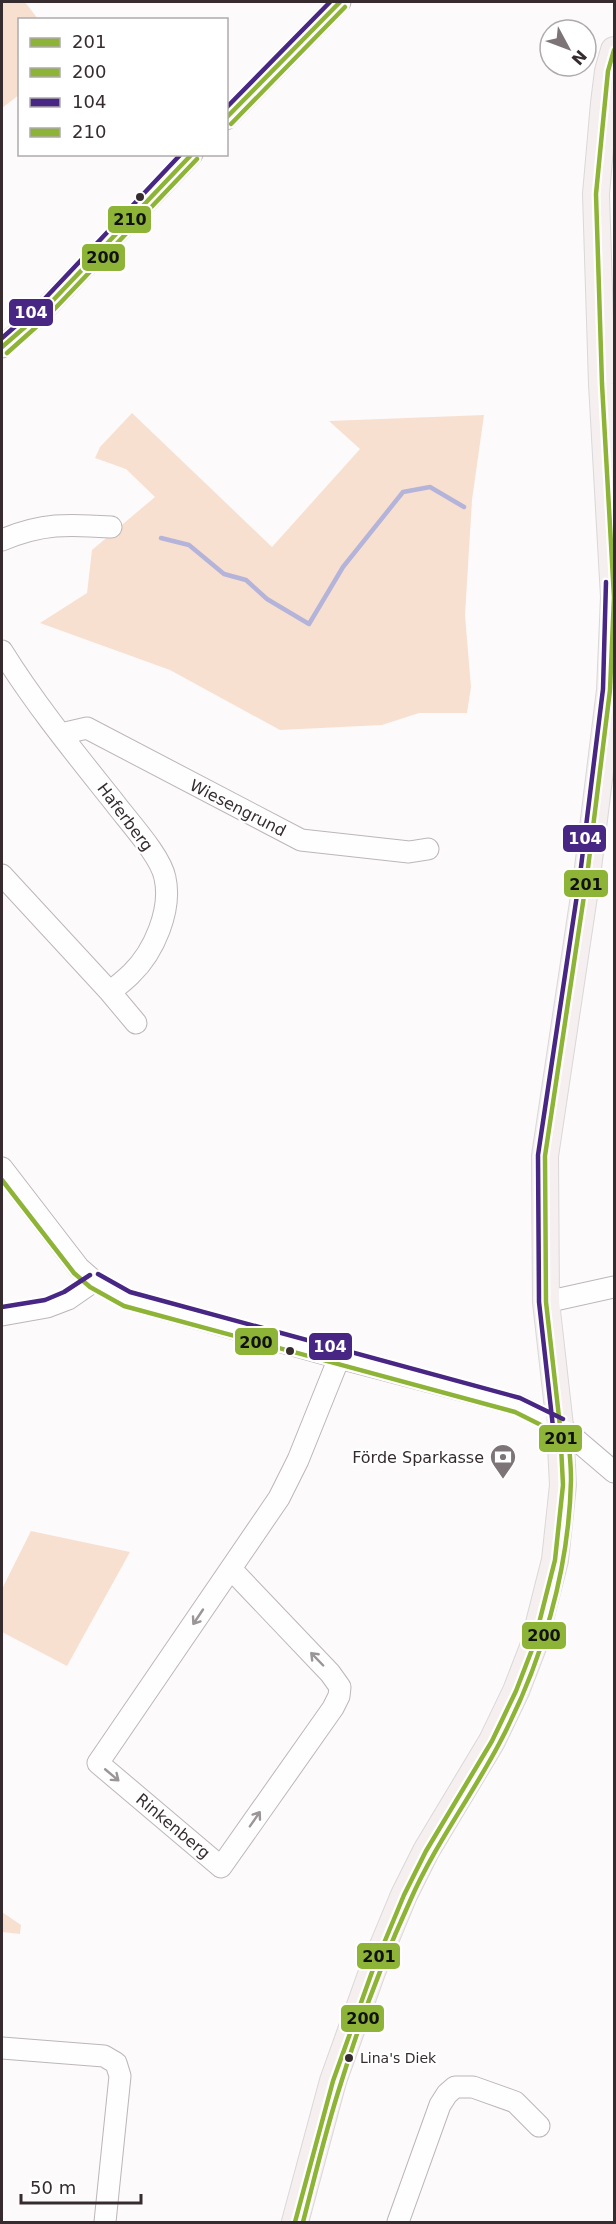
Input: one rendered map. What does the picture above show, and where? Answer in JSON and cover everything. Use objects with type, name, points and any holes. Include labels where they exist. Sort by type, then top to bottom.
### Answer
[{"type":"main road","points":[[295,2223],[333,2082],[372,1972],[404,1895],[426,1851],[492,1741],[516,1691],[532,1647],[555,1560],[563,1485],[560,1426],[546,1302],[545,1156],[590,852],[610,690],[614,582],[602,384],[596,194],[603,103],[608,70],[615,50]]},
{"type":"street","points":[[228,117],[340,2]]},
{"type":"street","points":[[2,347],[40,314],[190,156]]},
{"type":"street","points":[[2,540],[42,526],[72,524],[111,527]]},
{"type":"street","name":"Haferberg","points":[[2,651],[61,734],[152,852],[165,877],[165,907],[159,930],[146,955],[132,973],[110,992]]},
{"type":"street","name":"Wiesengrund","points":[[61,734],[87,728],[300,840],[409,852],[428,849]]},
{"type":"street","points":[[2,875],[136,1023]]},
{"type":"street","points":[[2,1168],[79,1268],[94,1281],[127,1299],[518,1405],[560,1426],[615,1472]]},
{"type":"street","points":[[2,1315],[47,1307],[68,1299],[94,1281]]},
{"type":"street","points":[[546,1302],[615,1287]]},
{"type":"street","name":"Rinkenberg","points":[[231,1569],[330,1673],[340,1687],[339,1696],[333,1708],[221,1867],[98,1763],[279,1498],[298,1460],[339,1358]]},
{"type":"street","points":[[2,2048],[104,2056],[116,2063],[120,2076],[105,2223]]},
{"type":"street","points":[[398,2223],[440,2105],[455,2087],[473,2087],[515,2102],[539,2126]]},
{"type":"shaded area","points":[[2,2],[25,2],[37,18],[18,18],[18,96],[2,108]]},
{"type":"shaded area","points":[[132,413],[272,547],[360,449],[329,421],[484,415],[472,500],[465,615],[471,687],[467,713],[419,713],[382,725],[280,730],[170,670],[40,623],[87,593],[92,550],[155,497],[126,469],[95,458],[100,447]]},
{"type":"shaded area","points":[[31,1531],[130,1552],[67,1666],[2,1632],[2,1589]]},
{"type":"shaded area","points":[[2,1912],[21,1925],[20,1934],[2,1932]]},
{"type":"waterway","points":[[161,538],[189,545],[224,574],[246,580],[267,599],[309,624],[343,567],[403,492],[430,487],[464,507]]},
{"type":"transit line","name":"104","points":[[228,106],[330,2]]},
{"type":"transit line","name":"210","points":[[228,116],[340,2]]},
{"type":"transit line","name":"200","points":[[231,124],[345,7]]},
{"type":"transit line","name":"201","points":[[295,2222],[333,2081],[372,1972],[404,1895],[426,1851],[492,1741],[516,1691],[533,1647],[555,1560],[563,1485],[560,1426],[546,1302],[545,1156],[587,876],[610,690],[614,597],[602,384],[596,194],[608,71],[614,50]]},
{"type":"transit line","name":"104","points":[[2,338],[35,309],[179,156]]},
{"type":"transit line","name":"210","points":[[2,347],[40,314],[190,156]]},
{"type":"transit line","name":"200","points":[[7,353],[45,319],[197,159]]},
{"type":"transit line","name":"104","points":[[553,1427],[539,1302],[538,1155],[580,875],[603,689],[606,582]]},
{"type":"transit line","name":"200","points":[[2,1180],[74,1273],[90,1287],[124,1306],[515,1412],[557,1433]]},
{"type":"transit line","name":"104","points":[[98,1274],[130,1292],[520,1398],[563,1419]]},
{"type":"transit line","name":"104","points":[[2,1307],[45,1300],[64,1292],[90,1275]]},
{"type":"transit line","name":"200","points":[[303,2222],[348,2060],[390,1946],[430,1861],[499,1744],[540,1649],[559,1582],[565,1548],[571,1473],[567,1426]]},
{"type":"place","name":"Förde Sparkasse","points":[[503,1480]]},
{"type":"place","name":"Lina's Diek","points":[[349,2058]]}]
